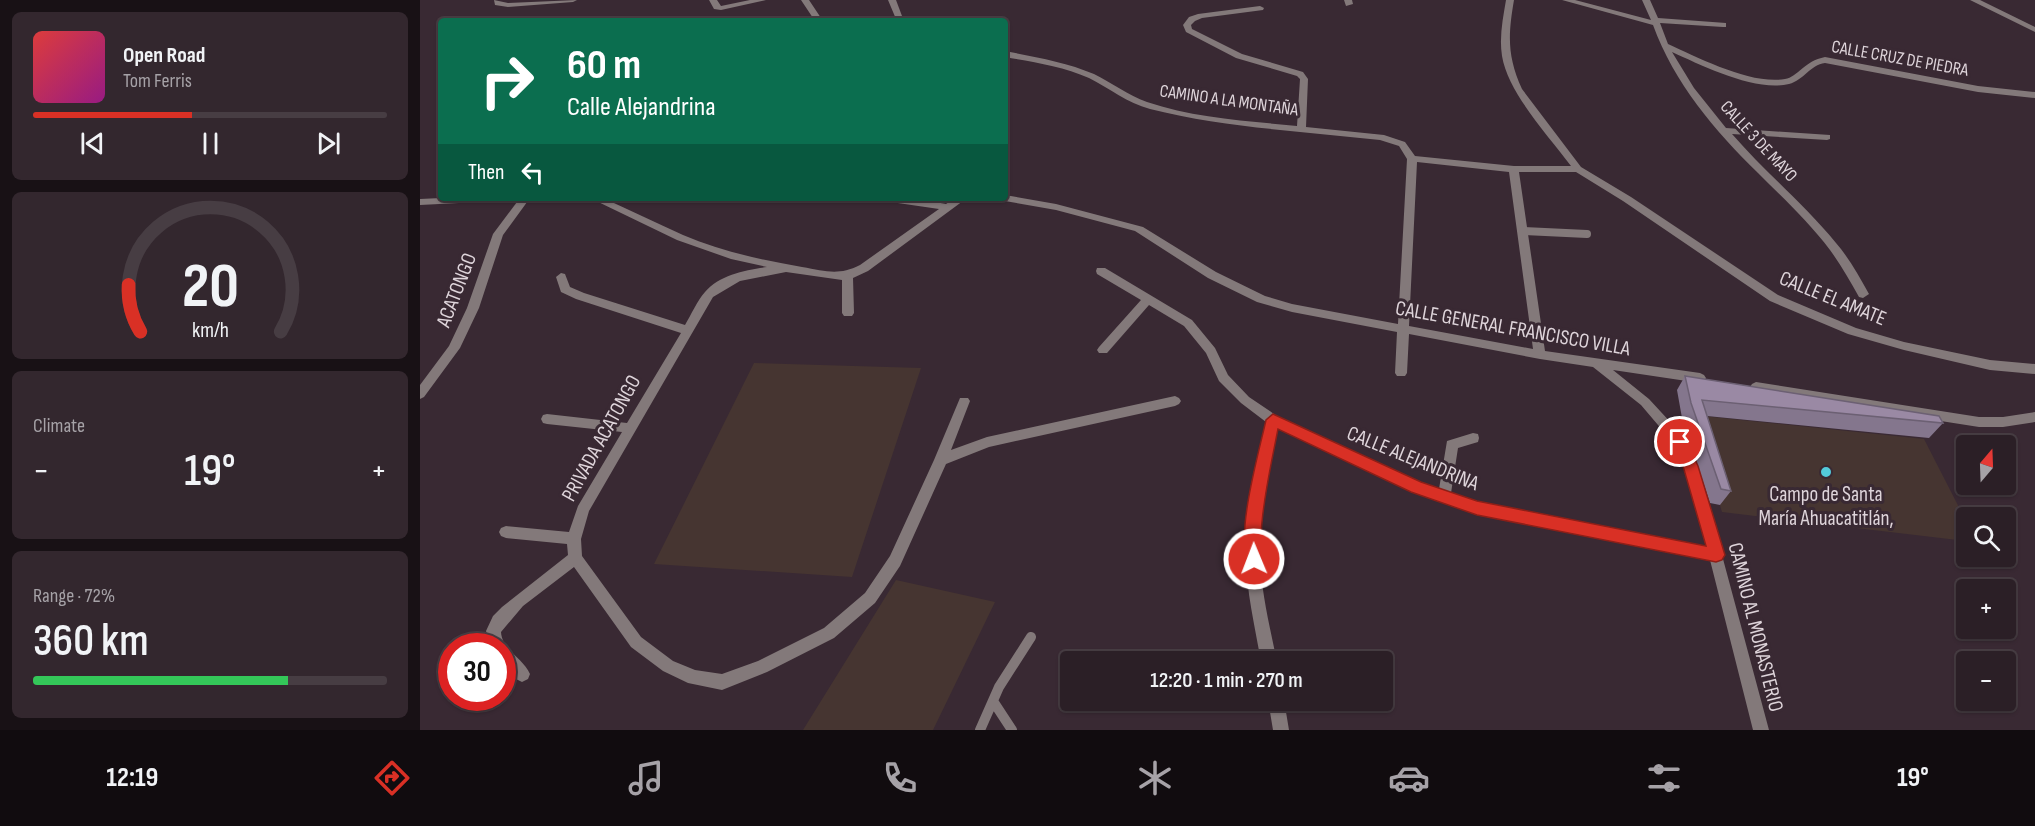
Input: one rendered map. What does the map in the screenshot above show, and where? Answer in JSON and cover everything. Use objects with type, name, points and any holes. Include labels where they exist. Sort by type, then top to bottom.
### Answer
[{"type":"street","points":[[498,0],[498,3],[508,5],[573,0]]},
{"type":"street","points":[[713,0],[717,8],[762,0]]},
{"type":"street","points":[[805,0],[817,18]]},
{"type":"street","points":[[892,0],[895,18]]},
{"type":"street","points":[[1510,0],[1504,58],[1511,76],[1518,89],[1578,169]]},
{"type":"street","points":[[1566,0],[1656,22],[1724,25]]},
{"type":"street","name":"CALLE 3 DE MAYO","points":[[1646,0],[1673,61],[1723,130],[1819,226],[1852,273],[1863,294]]},
{"type":"street","points":[[1974,0],[2035,30]]},
{"type":"street","points":[[1260,8],[1201,16],[1192,19],[1187,26],[1189,30],[1239,56],[1300,74],[1304,79],[1301,128]]},
{"type":"street","name":"CALLE CRUZ DE PIEDRA","points":[[1665,46],[1717,68],[1774,82],[1792,80],[1808,64],[1825,60],[1966,87],[2035,95]]},
{"type":"street","name":"CAMINO A LA MONTAÑA","points":[[1008,55],[1071,68],[1093,77],[1126,98],[1150,106],[1235,121],[1392,139],[1402,144],[1412,159]]},
{"type":"street","points":[[1673,61],[1694,59]]},
{"type":"street","points":[[1723,130],[1827,137]]},
{"type":"street","points":[[1401,373],[1412,159],[1514,169],[1578,169]]},
{"type":"street","points":[[1514,169],[1540,355]]},
{"type":"street","name":"CALLE EL AMATE","points":[[1578,169],[1628,199],[1774,298],[1852,331],[1904,346],[1990,365],[2035,369]]},
{"type":"street","name":"CALLE GENERAL FRANCISCO VILLA","points":[[1008,199],[1056,207],[1139,229],[1212,275],[1262,299],[1340,319],[1540,355],[1713,380]]},
{"type":"street","points":[[420,202],[440,201]]},
{"type":"street","name":"ACATONGO","points":[[420,394],[454,348],[473,308],[498,234],[523,201]]},
{"type":"street","points":[[601,201],[681,238],[786,268],[848,276],[864,268],[958,201]]},
{"type":"street","points":[[903,201],[948,208]]},
{"type":"street","name":"PRIVADA ACATONGO","points":[[575,558],[574,539],[583,510],[628,428],[709,294],[725,281],[741,275],[786,268]]},
{"type":"street","name":"CALLE ALEJANDRINA","points":[[1101,271],[1188,323],[1211,351],[1223,378],[1245,400],[1273,420],[1416,487],[1477,508],[1716,555]]},
{"type":"street","points":[[848,276],[848,313]]},
{"type":"street","points":[[561,277],[565,289],[580,296],[686,330]]},
{"type":"street","points":[[1103,350],[1147,300]]},
{"type":"street","name":"CAMINO AL MONASTERIO","points":[[1595,362],[1645,402],[1680,442],[1691,466],[1761,730]]},
{"type":"street","points":[[1748,386],[1979,422],[2004,422],[2035,417]]},
{"type":"street","points":[[493,633],[503,615],[575,558],[636,642],[668,666],[694,678],[722,682],[762,668],[829,633],[870,598],[895,561],[941,460],[964,400]]},
{"type":"street","points":[[941,460],[987,442],[1175,401]]},
{"type":"street","points":[[547,419],[628,428]]},
{"type":"street","points":[[1267,651],[1254,575],[1254,526],[1259,483],[1273,420]]},
{"type":"street","points":[[1444,497],[1452,445],[1473,438]]},
{"type":"street","points":[[506,532],[574,539]]},
{"type":"street","points":[[516,667],[522,674]]},
{"type":"street","points":[[1278,711],[1281,730]]},
{"type":"lane","points":[[1523,231],[1587,234]]},
{"type":"lane","points":[[980,730],[993,701],[1031,637]]},
{"type":"lane","points":[[993,701],[1012,730]]},
{"type":"shaded area","points":[[754,363],[921,368],[852,577],[654,564]]},
{"type":"shaded area","name":"Campo de Santa María Ahuacatitlán,","points":[[1693,415],[1924,439],[1959,507],[1956,507],[1956,540],[1722,512]]},
{"type":"shaded area","points":[[896,580],[995,602],[933,730],[803,730]]},
{"type":"building","points":[[1685,376],[1939,416],[1943,423],[1702,400],[1731,491],[1721,489],[1691,403]]},
{"type":"place","name":"Campo de Santa María Ahuacatitlán,","points":[[1826,472]]},
{"type":"route","points":[[1254,559],[1254,526],[1259,483],[1273,420],[1416,487],[1477,508],[1716,555],[1691,466],[1680,442]]}]
